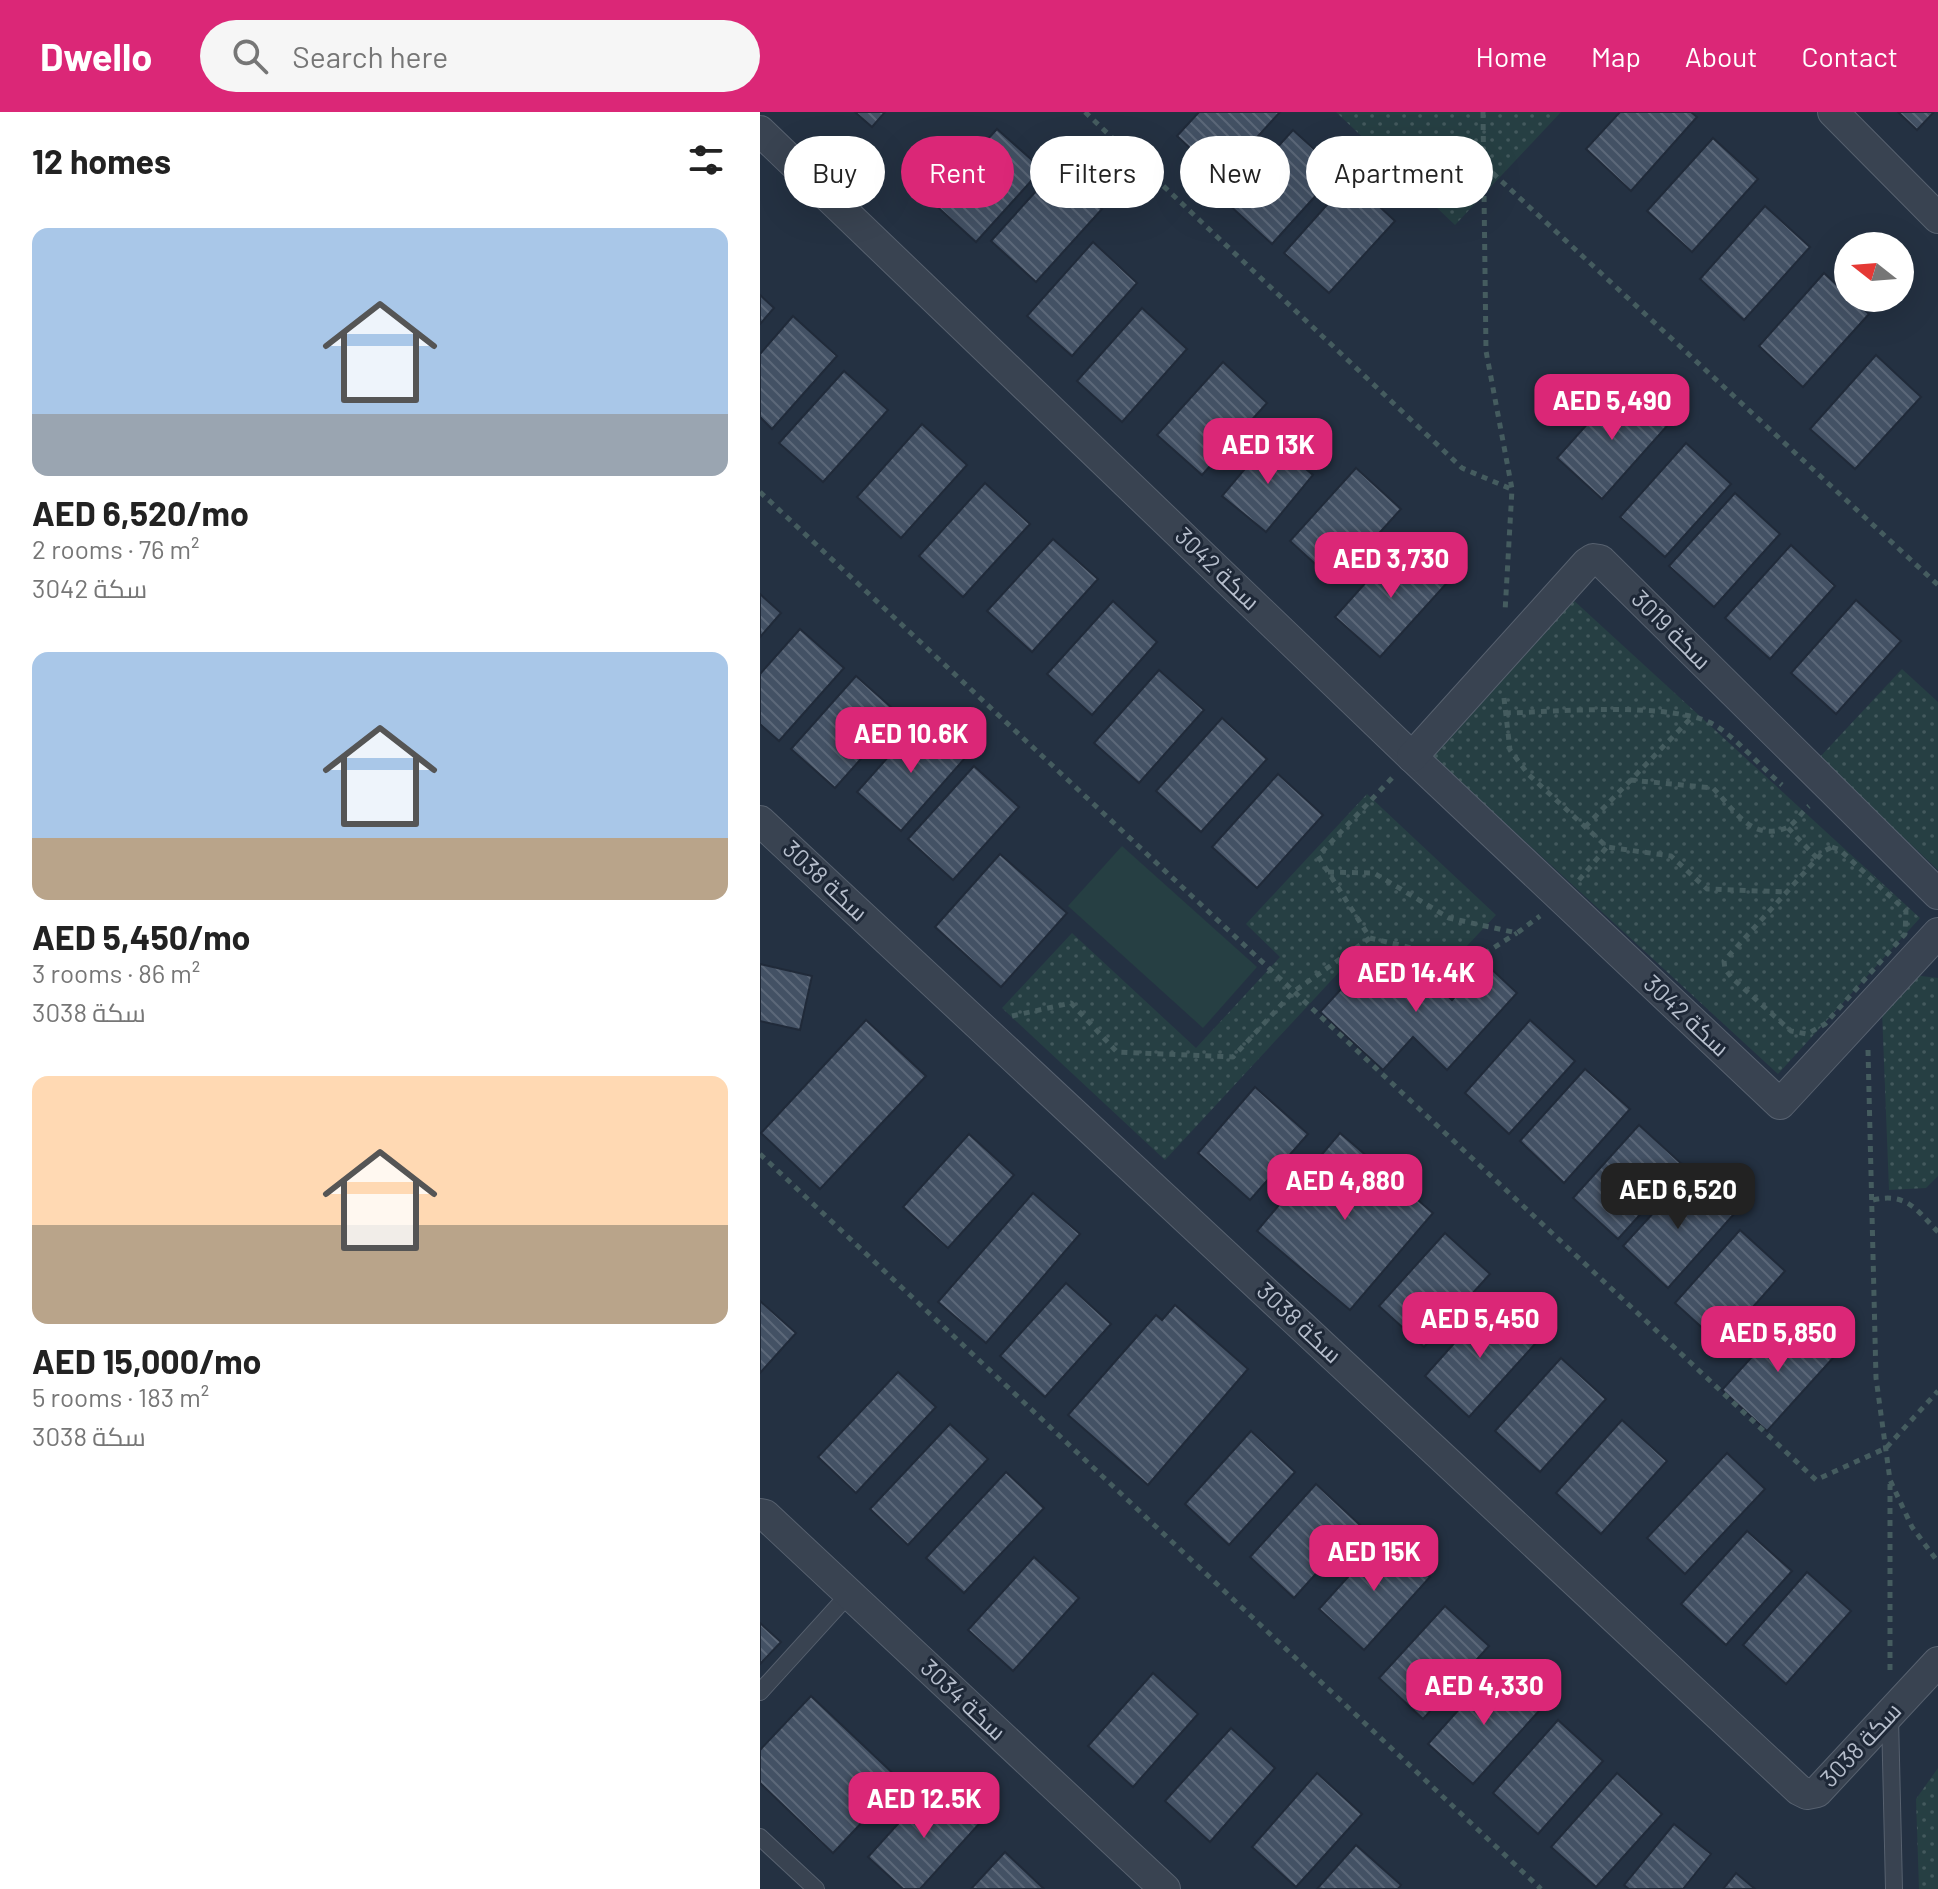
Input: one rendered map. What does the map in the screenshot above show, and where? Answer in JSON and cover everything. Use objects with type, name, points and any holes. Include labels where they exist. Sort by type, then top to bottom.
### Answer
[{"type":"street","points":[[1833,112],[1938,218]]},
{"type":"street","name":"سكة 3042","points":[[760,131],[1412,757],[1780,1104],[1867,1011]]},
{"type":"street","name":"سكة 3019","points":[[1412,757],[1587,563],[1593,559],[1600,560],[1938,894]]},
{"type":"street","name":"سكة 3038","points":[[760,821],[1799,1790],[1807,1794],[1817,1792],[1938,1662]]},
{"type":"street","points":[[1867,1011],[1938,933]]},
{"type":"street","name":"سكة 3034","points":[[760,1514],[765,1515],[1165,1889]]},
{"type":"lane","points":[[760,1692],[849,1594]]},
{"type":"lane","points":[[1890,1715],[1894,1889]]},
{"type":"lane","points":[[760,1837],[816,1889]]},
{"type":"path","points":[[1085,112],[1462,468],[1512,489]]},
{"type":"path","points":[[1483,112],[1483,136]]},
{"type":"path","points":[[1493,172],[1938,585]]},
{"type":"path","points":[[1484,208],[1486,351],[1512,489],[1505,612]]},
{"type":"path","points":[[760,492],[1816,1480],[1886,1448],[1938,1391]]},
{"type":"path","points":[[1785,787],[1717,727],[1693,716],[1663,710],[1505,713],[1510,750],[1528,774],[1607,847],[1671,856],[1707,889],[1787,892]]},
{"type":"path","points":[[1585,827],[1693,716]]},
{"type":"path","points":[[1412,757],[1318,856],[1370,938],[1471,962],[1562,899],[1607,847]]},
{"type":"path","points":[[1630,780],[1713,788],[1752,829],[1760,832],[1788,828],[1817,858]]},
{"type":"path","points":[[1796,798],[1807,808]]},
{"type":"path","points":[[1832,847],[1840,850],[1906,911],[1905,934],[1825,1024],[1807,1034],[1791,1031],[1725,969],[1724,961],[1817,858],[1832,847]]},
{"type":"path","points":[[1328,872],[1374,873],[1449,918],[1517,933]]},
{"type":"path","points":[[978,1024],[1071,1003],[1117,1052],[1233,1057],[1293,992],[1370,938]]},
{"type":"path","points":[[1867,1011],[1876,1378],[1890,1480],[1890,1715]]},
{"type":"path","points":[[760,1154],[1541,1889]]},
{"type":"path","points":[[1873,1200],[1892,1197],[1911,1204],[1938,1232]]},
{"type":"path","points":[[1890,1480],[1912,1527],[1938,1562]]},
{"type":"green space","points":[[1336,112],[1561,112],[1493,184],[1493,136],[1361,136]]},
{"type":"green space","points":[[1437,208],[1471,208],[1455,225]]},
{"type":"green space","points":[[1570,597],[1920,918],[1778,1074],[1428,752]]},
{"type":"green space","points":[[1902,669],[1938,702],[1938,870],[1819,758]]},
{"type":"green space","points":[[1367,794],[1496,915],[1448,966],[1353,957],[1165,1160],[1002,1008],[1072,933],[1196,1048],[1280,957],[1246,924]]},
{"type":"green space","points":[[1122,846],[1257,967],[1203,1028],[1068,906]]},
{"type":"green space","points":[[1913,975],[1938,978],[1938,1176],[1926,1188],[1889,1190],[1882,1011]]},
{"type":"green space","points":[[1938,1768],[1938,1889],[1919,1889],[1916,1799]]},
{"type":"building","points":[[855,112],[885,112],[872,127]]},
{"type":"building","points":[[1199,112],[1280,112],[1258,136],[1180,136],[1180,139],[1177,136]]},
{"type":"building","points":[[1620,112],[1691,112],[1697,117],[1631,191],[1586,149]]},
{"type":"building","points":[[1898,112],[1934,112],[1917,130]]},
{"type":"building","points":[[997,129],[1005,136],[991,136]]},
{"type":"building","points":[[1293,130],[1306,142],[1306,206],[1272,244],[1232,208],[1290,208],[1290,136],[1288,136]]},
{"type":"building","points":[[1713,138],[1758,179],[1692,252],[1647,211]]},
{"type":"building","points":[[1014,144],[1030,158],[1030,182],[1014,200]]},
{"type":"building","points":[[1030,198],[1030,208],[1102,209],[1036,282],[991,241]]},
{"type":"building","points":[[1765,206],[1810,247],[1744,320],[1700,279]]},
{"type":"building","points":[[939,208],[1007,208],[976,242]]},
{"type":"building","points":[[1324,208],[1381,208],[1395,221],[1329,293],[1284,253]]},
{"type":"building","points":[[1093,242],[1137,283],[1072,356],[1027,316]]},
{"type":"building","points":[[1824,273],[1834,282],[1834,312],[1869,314],[1803,387],[1759,346]]},
{"type":"building","points":[[760,295],[774,308],[760,324]]},
{"type":"building","points":[[1142,308],[1187,349],[1122,422],[1077,381]]},
{"type":"building","points":[[793,316],[837,356],[772,429],[760,417],[760,354]]},
{"type":"building","points":[[1876,355],[1921,397],[1855,469],[1810,429]]},
{"type":"building","points":[[1223,362],[1267,403],[1202,475],[1157,435]]},
{"type":"building","points":[[844,371],[888,410],[823,482],[779,443]]},
{"type":"building","points":[[1622,385],[1667,426],[1602,499],[1557,458]]},
{"type":"building","points":[[922,424],[967,465],[901,538],[857,497]]},
{"type":"building","points":[[1270,439],[1313,475],[1266,532],[1222,496]]},
{"type":"building","points":[[1686,443],[1731,484],[1665,557],[1620,517]]},
{"type":"building","points":[[1356,468],[1401,509],[1335,582],[1290,541]]},
{"type":"building","points":[[985,483],[1030,524],[963,597],[919,556]]},
{"type":"building","points":[[1735,493],[1780,534],[1714,607],[1669,566]]},
{"type":"building","points":[[1053,539],[1098,579],[1032,652],[987,611]]},
{"type":"building","points":[[1401,543],[1446,584],[1380,657],[1335,617]]},
{"type":"building","points":[[1791,545],[1835,586],[1770,659],[1725,618]]},
{"type":"building","points":[[760,594],[781,613],[760,637]]},
{"type":"building","points":[[1856,600],[1901,641],[1836,714],[1791,673]]},
{"type":"building","points":[[1113,601],[1157,642],[1092,715],[1047,674]]},
{"type":"building","points":[[800,629],[844,668],[779,741],[760,724],[760,674]]},
{"type":"building","points":[[1159,670],[1204,710],[1139,783],[1094,743]]},
{"type":"building","points":[[856,676],[900,715],[835,788],[791,749]]},
{"type":"building","points":[[1222,718],[1267,759],[1201,832],[1156,791]]},
{"type":"building","points":[[922,719],[965,758],[901,831],[857,792]]},
{"type":"building","points":[[974,766],[1019,807],[953,880],[908,839]]},
{"type":"building","points":[[1278,774],[1323,815],[1257,888],[1212,847]]},
{"type":"building","points":[[1000,854],[1067,913],[1001,987],[935,927]]},
{"type":"building","points":[[1366,962],[1396,990],[1417,967],[1452,1000],[1485,963],[1517,993],[1447,1070],[1413,1037],[1383,1070],[1320,1012]]},
{"type":"building","points":[[760,964],[812,976],[800,1030],[760,1021]]},
{"type":"building","points":[[866,1020],[926,1076],[820,1189],[761,1133]]},
{"type":"building","points":[[1530,1020],[1575,1061],[1509,1134],[1465,1093]]},
{"type":"building","points":[[1585,1069],[1630,1109],[1564,1183],[1520,1141]]},
{"type":"building","points":[[1255,1087],[1308,1134],[1250,1200],[1198,1153]]},
{"type":"building","points":[[1639,1125],[1684,1166],[1618,1239],[1573,1198]]},
{"type":"building","points":[[1340,1133],[1433,1213],[1350,1310],[1257,1231]]},
{"type":"building","points":[[969,1134],[1014,1175],[948,1248],[903,1207]]},
{"type":"building","points":[[1689,1174],[1734,1214],[1668,1288],[1623,1246]]},
{"type":"building","points":[[1033,1193],[1080,1234],[986,1343],[938,1302]]},
{"type":"building","points":[[1740,1230],[1785,1271],[1720,1344],[1675,1303]]},
{"type":"building","points":[[1445,1233],[1490,1274],[1424,1347],[1379,1306]]},
{"type":"building","points":[[1066,1283],[1111,1324],[1045,1397],[1000,1356]]},
{"type":"building","points":[[760,1301],[796,1333],[760,1373]]},
{"type":"building","points":[[1490,1303],[1535,1344],[1469,1417],[1425,1376]]},
{"type":"building","points":[[1175,1305],[1248,1369],[1148,1485],[1068,1415],[1156,1315],[1162,1320]]},
{"type":"building","points":[[1788,1317],[1833,1358],[1767,1431],[1722,1390]]},
{"type":"building","points":[[1561,1358],[1606,1399],[1540,1472],[1495,1431]]},
{"type":"building","points":[[898,1372],[936,1407],[856,1493],[818,1457]]},
{"type":"building","points":[[1622,1420],[1667,1461],[1601,1534],[1556,1493]]},
{"type":"building","points":[[950,1424],[988,1459],[908,1545],[870,1509]]},
{"type":"building","points":[[1251,1431],[1295,1472],[1229,1545],[1185,1504]]},
{"type":"building","points":[[1727,1453],[1765,1489],[1685,1574],[1647,1538]]},
{"type":"building","points":[[1006,1472],[1044,1508],[964,1593],[926,1558]]},
{"type":"building","points":[[1316,1484],[1360,1525],[1294,1598],[1250,1557]]},
{"type":"building","points":[[1747,1531],[1792,1571],[1726,1645],[1681,1604]]},
{"type":"building","points":[[1385,1536],[1430,1577],[1364,1650],[1319,1609]]},
{"type":"building","points":[[1034,1557],[1079,1598],[1013,1671],[968,1630]]},
{"type":"building","points":[[1807,1572],[1851,1611],[1786,1684],[1743,1645]]},
{"type":"building","points":[[1445,1606],[1489,1646],[1423,1719],[1379,1678]]},
{"type":"building","points":[[760,1623],[781,1642],[760,1664]]},
{"type":"building","points":[[1494,1670],[1539,1711],[1473,1784],[1428,1744]]},
{"type":"building","points":[[1153,1673],[1198,1714],[1133,1787],[1088,1746]]},
{"type":"building","points":[[811,1696],[901,1781],[833,1853],[760,1783],[760,1750]]},
{"type":"building","points":[[1558,1720],[1603,1761],[1538,1834],[1493,1793]]},
{"type":"building","points":[[1231,1728],[1275,1768],[1210,1842],[1165,1801]]},
{"type":"building","points":[[1317,1773],[1362,1814],[1296,1887],[1252,1847]]},
{"type":"building","points":[[1617,1773],[1662,1814],[1596,1887],[1551,1847]]},
{"type":"building","points":[[934,1784],[979,1824],[920,1889],[903,1889],[868,1857]]},
{"type":"building","points":[[1674,1824],[1711,1854],[1683,1889],[1629,1889],[1624,1885]]},
{"type":"building","points":[[1356,1845],[1401,1885],[1398,1889],[1317,1889]]},
{"type":"building","points":[[1005,1852],[1044,1889],[971,1889]]},
{"type":"building","points":[[1736,1873],[1755,1889],[1723,1889]]}]
